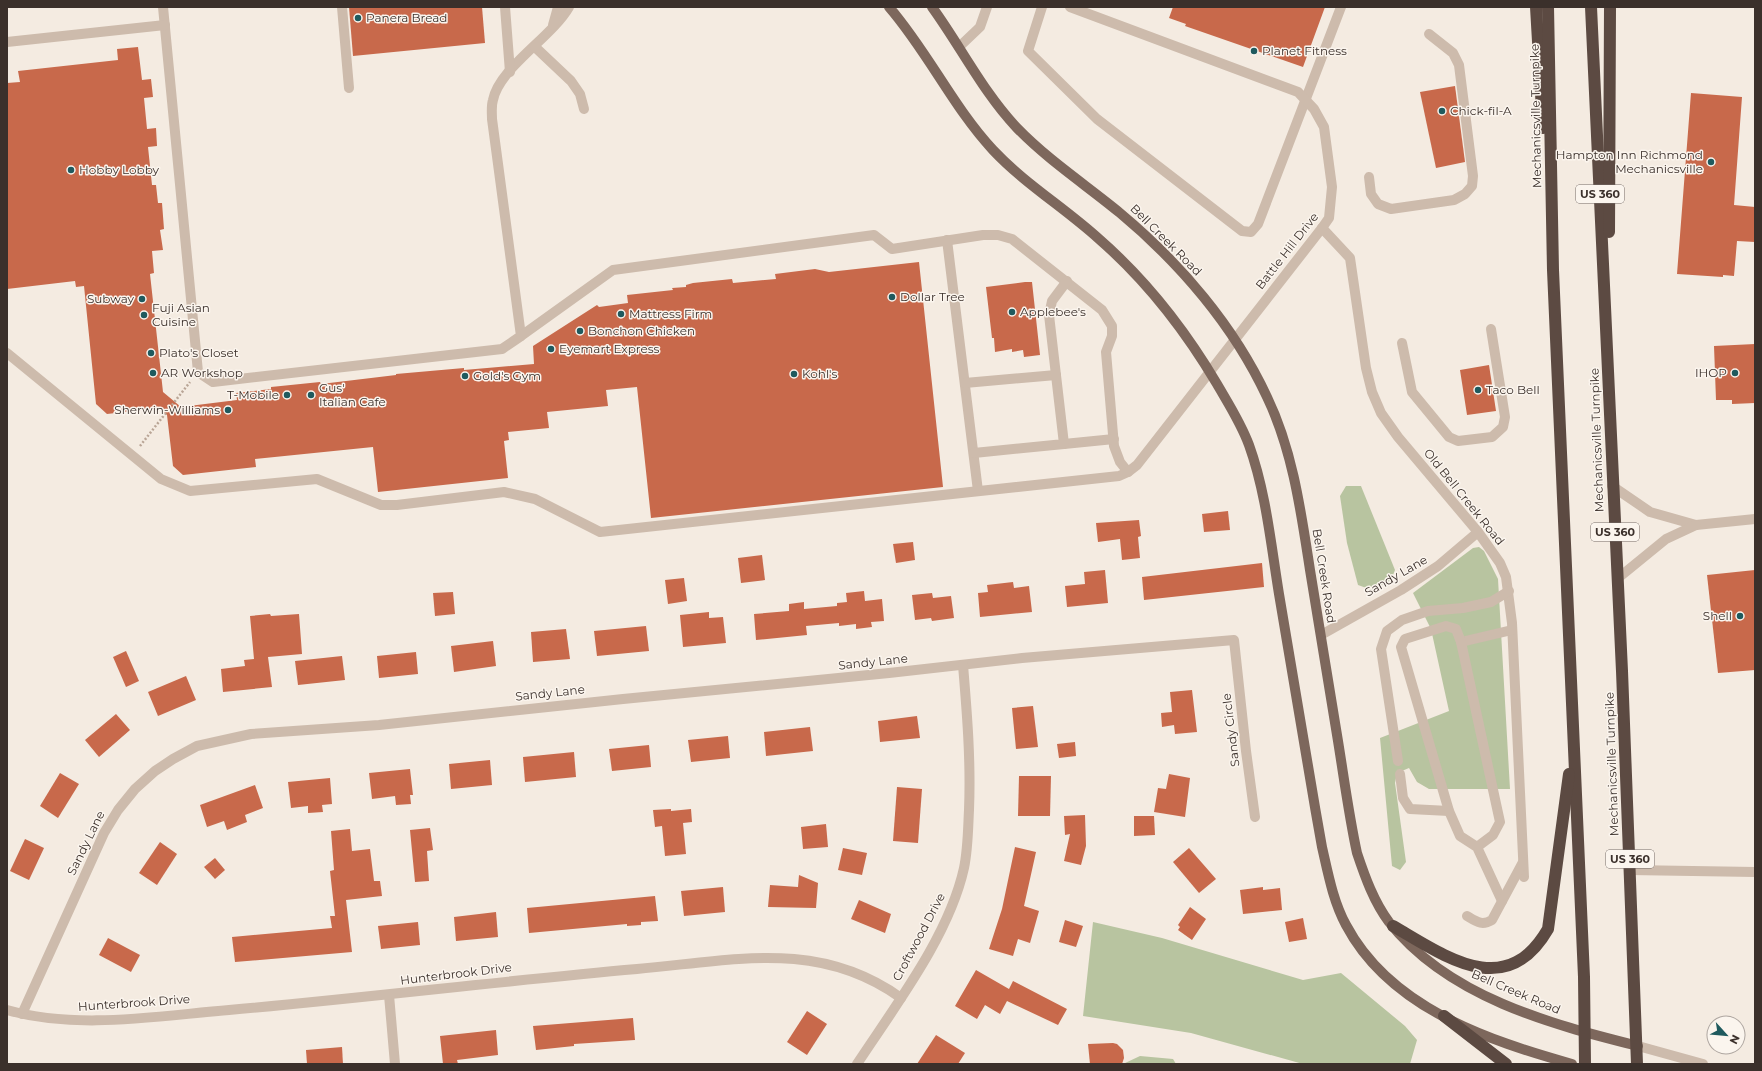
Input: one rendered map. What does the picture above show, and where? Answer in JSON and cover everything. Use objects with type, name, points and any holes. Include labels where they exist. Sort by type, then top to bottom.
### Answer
[{"type":"highway","points":[[1536,7],[1537,52],[1553,270]]},
{"type":"highway","name":"Mechanicsville Turnpike","points":[[1548,7],[1553,270],[1574,741],[1585,1064]]},
{"type":"highway","name":"Mechanicsville Turnpike","points":[[1592,7],[1612,486],[1638,1046],[1637,1064]]},
{"type":"highway","points":[[1608,381],[1610,7]]},
{"type":"highway","points":[[1393,926],[1448,958],[1480,968],[1497,968],[1514,963],[1528,955],[1539,943],[1548,929],[1574,741]]},
{"type":"highway","points":[[1444,1016],[1506,1064]]},
{"type":"main road","points":[[889,7],[922,48],[952,97],[974,128],[995,152],[1023,178],[1099,239],[1132,271],[1160,302],[1210,372],[1238,420],[1256,468],[1264,502],[1322,847],[1335,900],[1345,924],[1357,945],[1376,968],[1420,1003],[1496,1040],[1572,1064]]},
{"type":"main road","name":"Bell Creek Road","points":[[932,7],[989,95],[1018,129],[1037,147],[1120,213],[1163,252],[1209,304],[1234,340],[1267,398],[1279,426],[1298,500],[1357,853],[1373,895],[1393,926],[1429,962],[1460,982],[1527,1013],[1585,1033],[1638,1046]]},
{"type":"street","points":[[7,353],[161,480],[190,492],[317,479],[367,498],[381,505],[397,505],[504,492],[535,499],[600,532],[1119,476],[1128,472],[1120,462],[1114,439],[1106,352],[1112,336],[1112,326],[1102,310],[1067,281],[1012,239],[998,235],[983,234],[892,249],[874,235],[613,270],[502,349],[213,382],[198,372],[163,7]]},
{"type":"street","points":[[342,7],[349,88]]},
{"type":"street","points":[[505,7],[510,72]]},
{"type":"street","points":[[553,27],[558,7]]},
{"type":"street","points":[[521,336],[492,119],[493,99],[504,77],[553,27],[569,7]]},
{"type":"street","points":[[959,47],[980,27],[987,7]]},
{"type":"street","points":[[1042,7],[1028,50],[1097,119],[1242,231],[1252,232],[1258,224],[1341,7]]},
{"type":"street","name":"Battle Hill Drive","points":[[1070,7],[1298,92],[1314,109],[1324,127],[1332,187],[1329,218],[1322,228],[1137,465],[1128,472]]},
{"type":"street","points":[[7,42],[164,25]]},
{"type":"street","points":[[1369,177],[1371,194],[1378,204],[1391,209],[1454,200],[1465,194],[1472,186],[1473,176],[1459,65],[1453,53],[1429,34]]},
{"type":"street","points":[[535,46],[572,81],[580,94],[584,109]]},
{"type":"street","name":"Old Bell Creek Road","points":[[1322,228],[1350,258],[1366,368],[1372,392],[1381,414],[1398,437],[1478,532],[1500,563],[1509,590],[1522,862],[1524,877]]},
{"type":"street","points":[[948,240],[978,491]]},
{"type":"street","points":[[1064,444],[1049,315],[1052,301],[1067,281]]},
{"type":"street","points":[[1402,343],[1412,392],[1449,437],[1458,441],[1492,437],[1503,427],[1505,417],[1491,329]]},
{"type":"street","points":[[965,383],[1056,375]]},
{"type":"street","points":[[974,453],[1114,439]]},
{"type":"street","points":[[1612,486],[1650,512],[1696,525]]},
{"type":"street","points":[[1617,579],[1666,539],[1696,525],[1755,519]]},
{"type":"street","name":"Sandy Lane","points":[[1321,635],[1420,578],[1438,566],[1478,532]]},
{"type":"street","points":[[1398,761],[1380,649],[1387,631],[1402,620],[1421,613],[1463,608],[1491,602],[1509,590]]},
{"type":"street","points":[[1477,847],[1493,835],[1500,822],[1461,642],[1456,629],[1446,626],[1405,639],[1401,647],[1449,811],[1460,836],[1477,847],[1502,901]]},
{"type":"street","points":[[1461,642],[1512,630]]},
{"type":"street","name":"Sandy Lane","points":[[22,1014],[104,833],[118,810],[135,789],[156,771],[173,759],[198,746],[252,734],[379,725],[1022,658],[1234,640]]},
{"type":"street","name":"Sandy Circle","points":[[1234,640],[1246,751],[1256,817]]},
{"type":"street","name":"Croftwood Drive","points":[[857,1064],[922,964],[956,897],[964,868],[968,844],[970,785],[963,665]]},
{"type":"street","points":[[1400,774],[1404,798],[1410,809],[1424,811],[1449,811]]},
{"type":"street","points":[[1467,916],[1478,923],[1486,924],[1492,920],[1522,862]]},
{"type":"street","points":[[1630,870],[1755,872]]},
{"type":"street","name":"Hunterbrook Drive","points":[[7,1010],[22,1014],[76,1020],[141,1017],[389,995],[714,960],[766,958],[814,961],[840,966],[864,975],[901,998]]},
{"type":"street","points":[[389,995],[395,1064]]},
{"type":"street","name":"Bell Creek Road","points":[[1638,1046],[1703,1064]]},
{"type":"path","points":[[132,456],[198,372]]},
{"type":"green space","points":[[1346,486],[1361,486],[1395,570],[1391,580],[1372,590],[1358,585],[1347,543],[1340,496]]},
{"type":"green space","points":[[1479,547],[1484,551],[1498,579],[1510,789],[1429,789],[1417,782],[1409,768],[1397,773],[1395,783],[1406,862],[1400,870],[1392,866],[1380,738],[1449,711],[1431,629],[1413,593],[1473,548]]},
{"type":"green space","points":[[1093,922],[1162,938],[1303,980],[1341,973],[1405,1026],[1417,1040],[1410,1064],[1303,1064],[1191,1033],[1083,1016]]},
{"type":"green space","points":[[1140,1056],[1173,1059],[1176,1064],[1123,1064]]},
{"type":"building","points":[[349,7],[482,7],[485,43],[353,56]]},
{"type":"building","points":[[1173,7],[1325,7],[1303,67],[1185,26],[1186,24],[1169,18]]},
{"type":"building","points":[[138,47],[142,80],[151,79],[153,97],[144,98],[147,129],[156,128],[157,146],[148,147],[152,185],[156,185],[158,203],[162,203],[164,229],[160,230],[163,250],[152,251],[154,273],[150,274],[163,392],[181,407],[237,400],[236,393],[271,389],[271,387],[320,382],[321,384],[396,374],[464,368],[464,370],[534,364],[533,346],[597,305],[599,307],[628,303],[627,295],[673,290],[672,288],[686,287],[686,285],[693,283],[732,279],[733,283],[776,279],[775,274],[815,269],[829,272],[919,262],[943,487],[651,518],[637,387],[606,390],[608,406],[547,412],[549,428],[508,432],[509,440],[504,441],[508,478],[378,492],[373,447],[255,459],[256,467],[183,475],[173,466],[167,415],[159,408],[107,414],[96,404],[84,286],[76,287],[75,281],[7,289],[7,83],[20,82],[18,71],[118,60],[117,49]]},
{"type":"building","name":"Chick-fil-A","points":[[1455,86],[1465,162],[1436,168],[1420,92]]},
{"type":"building","name":"Hampton Inn Richmond Mechanicsville","points":[[1691,93],[1742,97],[1734,205],[1755,207],[1755,242],[1737,241],[1734,276],[1723,275],[1723,277],[1677,274]]},
{"type":"building","name":"Applebee's","points":[[1032,282],[1040,355],[1024,357],[1023,350],[1012,352],[1012,349],[995,352],[986,287]]},
{"type":"building","name":"IHOP","points":[[1755,344],[1755,403],[1732,404],[1732,400],[1716,400],[1714,346]]},
{"type":"building","name":"Taco Bell","points":[[1489,365],[1496,411],[1467,415],[1460,370]]},
{"type":"building","points":[[1228,511],[1230,530],[1204,532],[1202,514]]},
{"type":"building","points":[[1139,520],[1141,536],[1138,537],[1140,558],[1122,560],[1120,539],[1098,542],[1096,523]]},
{"type":"building","points":[[913,542],[915,560],[896,563],[893,544]]},
{"type":"building","points":[[762,555],[765,580],[741,583],[738,558]]},
{"type":"building","points":[[1262,563],[1264,587],[1144,600],[1142,577]]},
{"type":"building","points":[[1105,570],[1108,603],[1067,607],[1065,586],[1085,584],[1084,572]]},
{"type":"building","points":[[1755,570],[1755,670],[1718,673],[1707,575]]},
{"type":"building","points":[[684,578],[687,601],[668,604],[665,580]]},
{"type":"building","points":[[1013,582],[1014,588],[1029,586],[1032,612],[980,617],[978,593],[988,592],[987,585]]},
{"type":"building","points":[[864,591],[865,601],[882,599],[884,621],[871,622],[872,627],[856,629],[856,624],[839,626],[839,623],[806,626],[807,635],[756,640],[754,614],[789,611],[789,604],[804,602],[804,609],[837,606],[837,603],[847,602],[846,593]]},
{"type":"building","points":[[453,592],[455,614],[435,616],[433,593]]},
{"type":"building","points":[[932,593],[933,598],[951,596],[954,618],[932,621],[931,618],[915,620],[912,595]]},
{"type":"building","points":[[709,612],[709,618],[723,617],[726,643],[683,647],[680,615]]},
{"type":"building","points":[[270,614],[271,616],[299,614],[302,654],[268,657],[272,687],[223,692],[221,669],[245,666],[244,660],[254,659],[250,616]]},
{"type":"building","points":[[646,626],[649,651],[597,656],[594,631]]},
{"type":"building","points":[[566,629],[570,659],[533,662],[531,632]]},
{"type":"building","points":[[493,641],[496,666],[454,672],[451,646]]},
{"type":"building","points":[[126,651],[139,681],[126,687],[113,657]]},
{"type":"building","points":[[416,652],[418,674],[379,678],[377,656]]},
{"type":"building","points":[[342,656],[345,680],[298,685],[295,661]]},
{"type":"building","points":[[186,676],[196,700],[158,716],[148,692]]},
{"type":"building","points":[[1192,690],[1197,732],[1175,734],[1174,725],[1162,727],[1161,713],[1172,712],[1170,692]]},
{"type":"building","points":[[1033,706],[1038,747],[1016,749],[1012,708]]},
{"type":"building","points":[[116,714],[130,730],[99,757],[85,740]]},
{"type":"building","points":[[917,716],[920,738],[880,742],[878,721]]},
{"type":"building","points":[[810,727],[813,751],[766,756],[764,732]]},
{"type":"building","points":[[728,736],[730,758],[691,762],[688,740]]},
{"type":"building","points":[[1075,742],[1076,756],[1059,758],[1057,744]]},
{"type":"building","points":[[649,745],[651,767],[612,771],[609,749]]},
{"type":"building","points":[[574,752],[576,777],[525,782],[523,757]]},
{"type":"building","points":[[490,760],[492,785],[451,789],[449,764]]},
{"type":"building","points":[[410,769],[413,795],[410,795],[411,804],[396,805],[395,796],[372,799],[369,773]]},
{"type":"building","points":[[60,773],[79,784],[58,818],[40,806]]},
{"type":"building","points":[[1169,774],[1190,778],[1185,817],[1154,812],[1158,788],[1166,789]]},
{"type":"building","points":[[1019,776],[1051,776],[1050,816],[1018,816]]},
{"type":"building","points":[[330,778],[332,804],[322,805],[323,812],[308,813],[308,806],[291,808],[288,782]]},
{"type":"building","points":[[255,785],[263,808],[245,815],[247,822],[227,830],[224,821],[207,827],[200,805]]},
{"type":"building","points":[[897,787],[922,789],[918,843],[893,841]]},
{"type":"building","points":[[671,809],[671,811],[691,809],[692,822],[683,823],[686,854],[665,856],[662,826],[655,827],[653,810]]},
{"type":"building","points":[[1085,815],[1086,846],[1081,865],[1064,861],[1070,834],[1065,835],[1064,816]]},
{"type":"building","points":[[1134,816],[1154,816],[1155,835],[1134,836]]},
{"type":"building","points":[[826,824],[828,847],[803,849],[801,827]]},
{"type":"building","points":[[430,828],[433,850],[427,851],[429,881],[415,882],[410,830]]},
{"type":"building","points":[[350,829],[352,851],[370,849],[374,881],[380,881],[382,896],[346,900],[352,952],[235,962],[232,937],[332,928],[330,916],[335,916],[330,871],[334,870],[331,831]]},
{"type":"building","points":[[25,839],[44,848],[29,880],[10,871]]},
{"type":"building","points":[[160,842],[177,854],[157,885],[139,873]]},
{"type":"building","points":[[1015,847],[1036,852],[1024,906],[1039,911],[1030,943],[1018,939],[1013,956],[989,949],[1002,909]]},
{"type":"building","points":[[843,848],[867,853],[862,875],[838,870]]},
{"type":"building","points":[[1189,848],[1216,879],[1199,893],[1173,862]]},
{"type":"building","points":[[215,858],[225,870],[215,879],[204,867]]},
{"type":"building","points":[[799,875],[818,883],[816,908],[768,907],[770,885],[798,887]]},
{"type":"building","points":[[723,887],[725,912],[684,916],[681,891]]},
{"type":"building","points":[[1263,887],[1263,890],[1280,888],[1282,910],[1243,914],[1240,890]]},
{"type":"building","points":[[655,896],[658,921],[641,922],[641,925],[627,926],[627,924],[529,933],[527,908]]},
{"type":"building","points":[[859,900],[891,914],[885,933],[851,919]]},
{"type":"building","points":[[1190,907],[1206,919],[1192,940],[1178,930],[1180,927],[1178,925]]},
{"type":"building","points":[[496,912],[498,937],[456,941],[454,917]]},
{"type":"building","points":[[1303,918],[1307,939],[1289,942],[1285,922]]},
{"type":"building","points":[[1065,920],[1083,926],[1076,947],[1059,942]]},
{"type":"building","points":[[418,922],[420,945],[381,949],[378,926]]},
{"type":"building","points":[[108,938],[140,955],[131,972],[99,955]]},
{"type":"building","points":[[976,970],[1009,989],[1013,981],[1067,1009],[1058,1025],[1007,1001],[1000,1014],[985,1005],[977,1019],[955,1006]]},
{"type":"building","points":[[807,1011],[827,1024],[807,1055],[787,1042]]},
{"type":"building","points":[[633,1018],[635,1040],[574,1044],[574,1046],[536,1050],[533,1026]]},
{"type":"building","points":[[496,1030],[498,1055],[457,1060],[458,1064],[443,1064],[440,1036]]},
{"type":"building","points":[[936,1035],[965,1053],[958,1064],[917,1064]]},
{"type":"building","points":[[1088,1044],[1117,1044],[1123,1050],[1124,1058],[1122,1064],[1090,1064]]},
{"type":"building","points":[[342,1047],[343,1064],[307,1064],[306,1050]]},
{"type":"place","name":"Panera Bread","points":[[358,18]]},
{"type":"place","name":"Planet Fitness","points":[[1254,51]]},
{"type":"place","name":"Chick-fil-A","points":[[1442,111]]},
{"type":"place","name":"Hampton Inn Richmond Mechanicsville","points":[[1711,162]]},
{"type":"place","name":"Hobby Lobby","points":[[71,170]]},
{"type":"place","name":"Dollar Tree","points":[[892,297]]},
{"type":"place","name":"Subway","points":[[142,299]]},
{"type":"place","name":"Applebee's","points":[[1012,312]]},
{"type":"place","name":"Mattress Firm","points":[[621,314]]},
{"type":"place","name":"Fuji Asian Cuisine","points":[[144,315]]},
{"type":"place","name":"Bonchon Chicken","points":[[580,331]]},
{"type":"place","name":"Eyemart Express","points":[[551,349]]},
{"type":"place","name":"Plato's Closet","points":[[151,353]]},
{"type":"place","name":"AR Workshop","points":[[153,373]]},
{"type":"place","name":"IHOP","points":[[1735,373]]},
{"type":"place","name":"Kohl's","points":[[794,374]]},
{"type":"place","name":"Gold's Gym","points":[[465,376]]},
{"type":"place","name":"Taco Bell","points":[[1478,390]]},
{"type":"place","name":"T-Mobile","points":[[287,395]]},
{"type":"place","name":"Gus' Italian Cafe","points":[[311,395]]},
{"type":"place","name":"Sherwin-Williams","points":[[228,410]]},
{"type":"place","name":"Shell","points":[[1740,616]]}]
